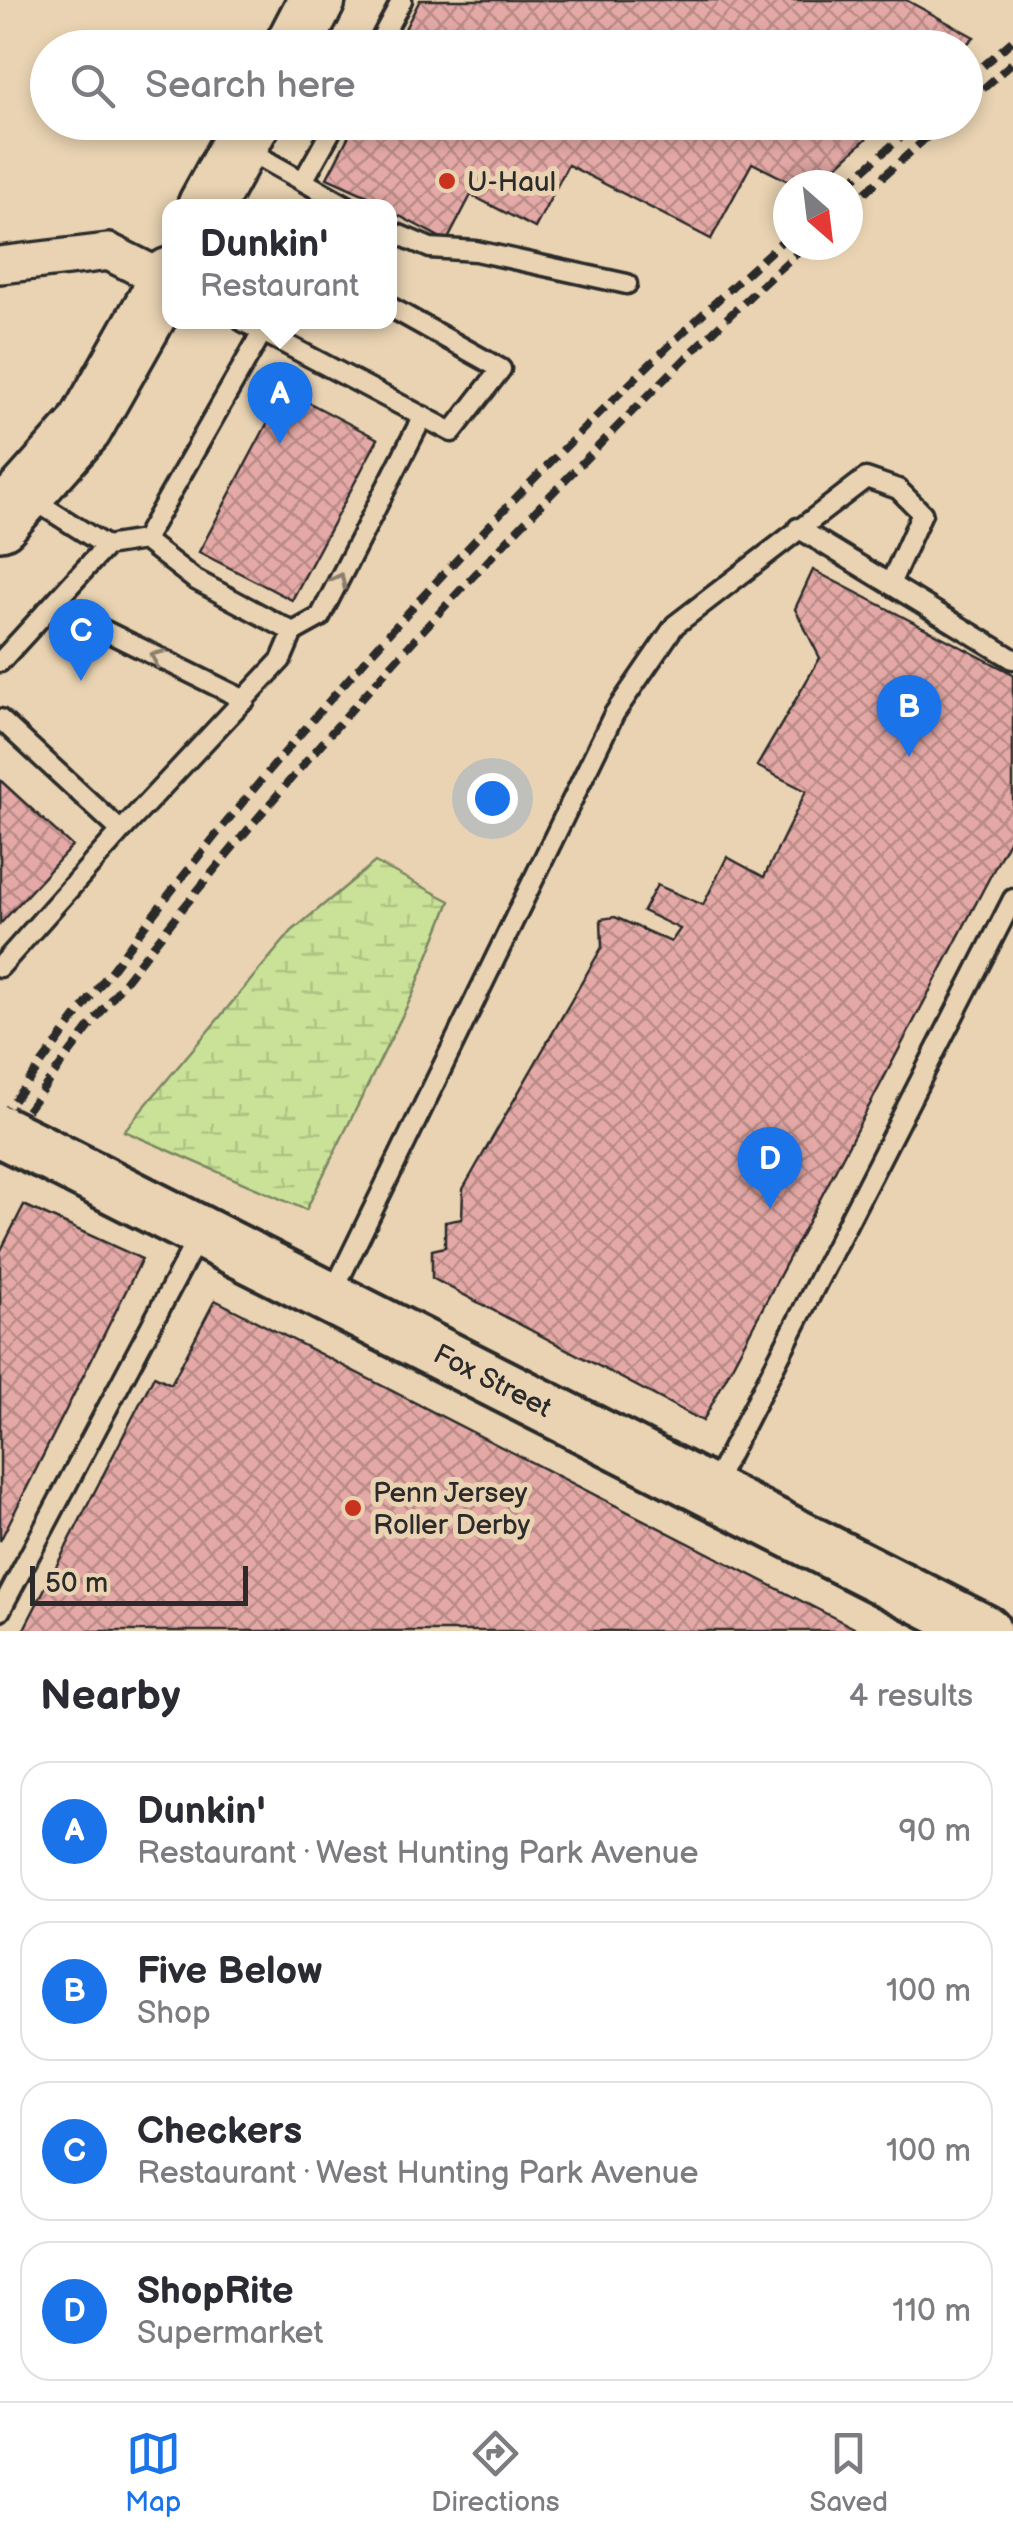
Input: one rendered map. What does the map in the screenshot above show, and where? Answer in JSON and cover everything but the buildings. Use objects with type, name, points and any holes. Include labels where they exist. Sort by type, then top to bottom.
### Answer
[{"type":"main road","points":[[301,30],[317,0]]},
{"type":"main road","points":[[210,199],[243,140]]},
{"type":"main road","points":[[13,509],[100,405],[162,293]]},
{"type":"street","points":[[0,265],[109,252],[162,277]]},
{"type":"street","name":"Fox Street","points":[[0,1131],[986,1631]]},
{"type":"lane","points":[[386,30],[402,0]]},
{"type":"lane","points":[[253,140],[304,182],[334,199]]},
{"type":"lane","points":[[304,182],[326,140]]},
{"type":"lane","points":[[397,234],[430,248],[476,251],[628,284]]},
{"type":"lane","points":[[271,329],[452,432],[502,369],[397,310]]},
{"type":"lane","points":[[144,540],[264,329]]},
{"type":"lane","points":[[0,967],[282,660],[293,632],[320,617],[423,416]]},
{"type":"lane","points":[[331,1297],[614,714],[675,625],[866,478],[898,489],[922,513],[890,584]]},
{"type":"lane","points":[[13,509],[106,546],[144,540],[194,579],[293,632]]},
{"type":"lane","points":[[798,528],[1013,659]]},
{"type":"lane","points":[[0,662],[106,546]]},
{"type":"lane","points":[[52,605],[244,700]]},
{"type":"lane","points":[[0,719],[121,831]]},
{"type":"lane","points":[[710,1491],[1013,898]]},
{"type":"lane","points":[[0,1611],[201,1231]]},
{"type":"green space","points":[[375,862],[450,901],[413,994],[306,1210],[124,1131],[292,931]]},
{"type":"railway","points":[[983,66],[1013,40]]},
{"type":"railway","points":[[983,89],[1013,62]]},
{"type":"railway","points":[[863,171],[898,140]]},
{"type":"railway","points":[[863,195],[924,140]]},
{"type":"railway","points":[[0,1119],[204,850],[364,661],[570,442],[773,250]]},
{"type":"railway","points":[[0,1148],[133,971],[346,716],[601,443],[790,260]]},
{"type":"place","name":"U-Haul","points":[[447,181]]},
{"type":"place","name":"Dunkin'","points":[[280,444]]},
{"type":"place","name":"Checkers","points":[[81,681]]},
{"type":"place","name":"Five Below","points":[[909,757]]},
{"type":"place","name":"ShopRite","points":[[770,1209]]},
{"type":"place","name":"Penn Jersey Roller Derby","points":[[353,1508]]}]
